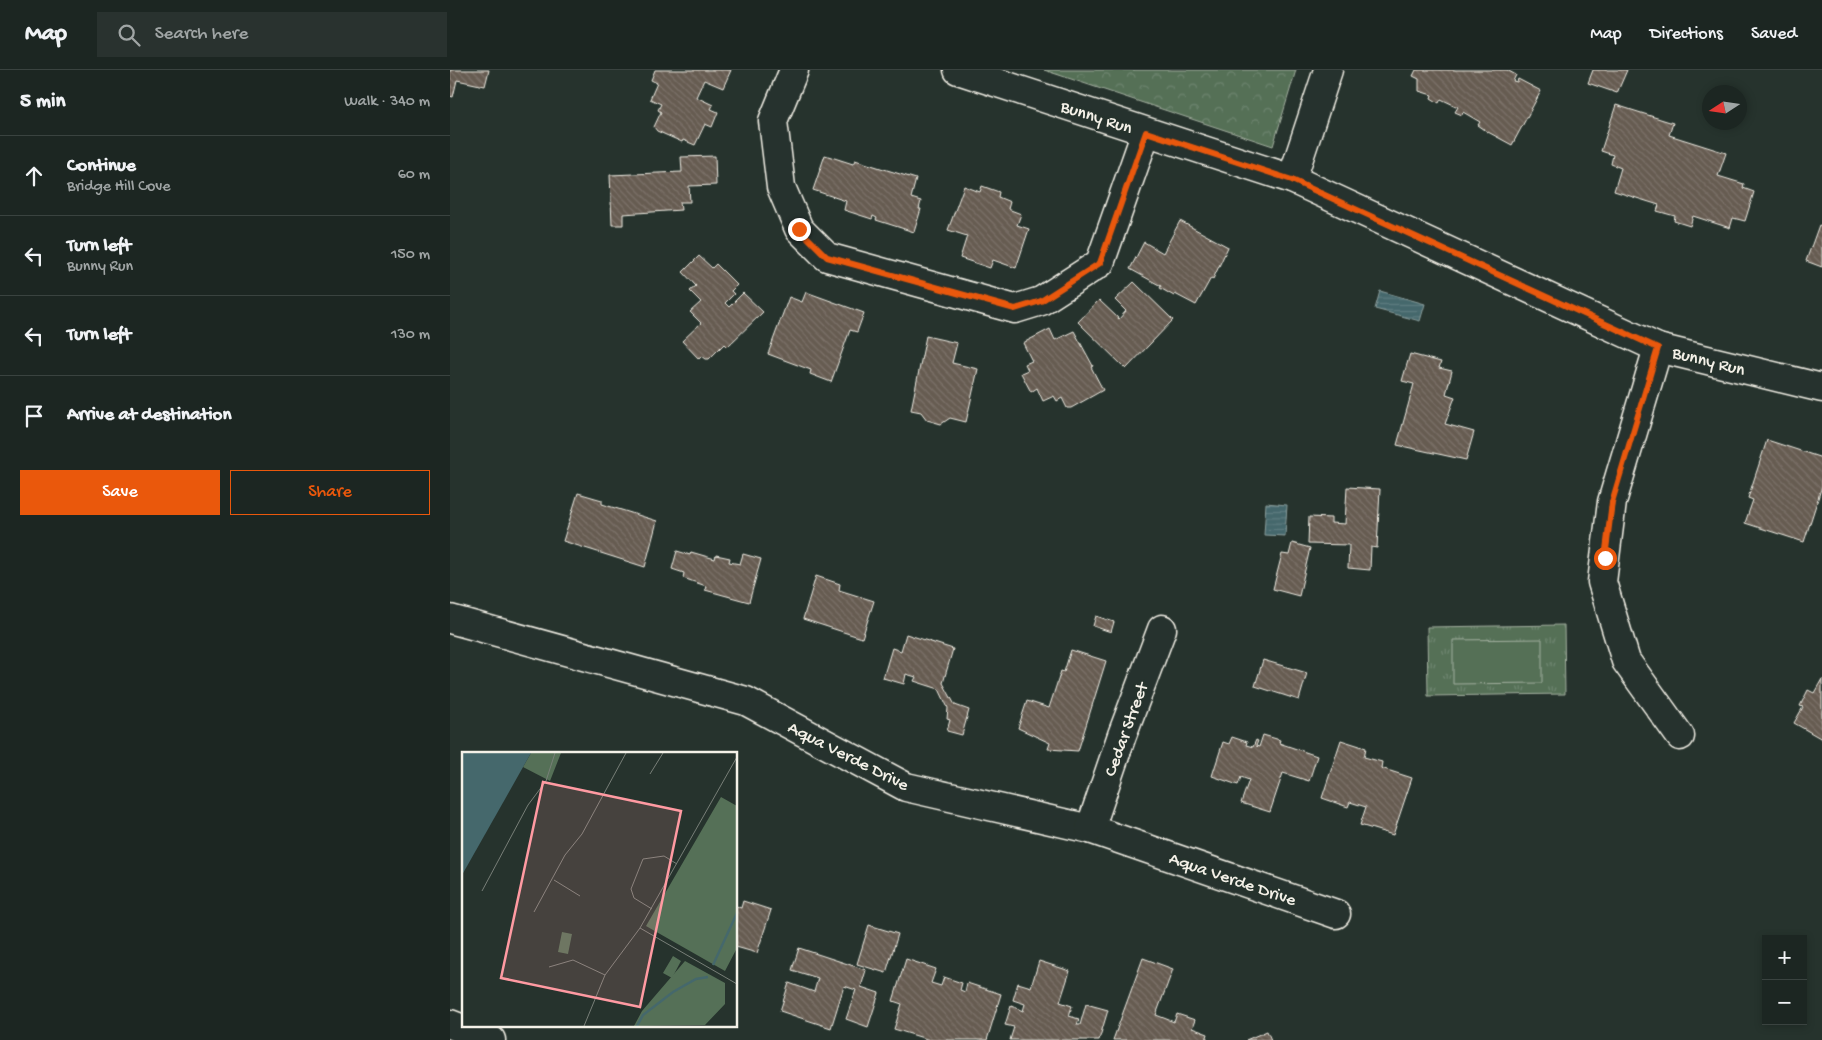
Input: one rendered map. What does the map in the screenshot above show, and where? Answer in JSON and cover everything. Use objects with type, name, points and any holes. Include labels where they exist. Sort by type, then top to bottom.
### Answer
[{"type":"street","points":[[794,70],[773,122],[781,187],[799,229],[827,257],[1015,309],[1041,301],[1100,263],[1146,132]]},
{"type":"street","name":"Bunny Run","points":[[958,70],[1292,180],[1658,348],[1822,388]]},
{"type":"street","points":[[1292,180],[1328,70]]},
{"type":"street","points":[[1658,348],[1612,502],[1602,582],[1626,661],[1680,736]]},
{"type":"street","name":"Aqua Verde Drive","points":[[450,619],[746,702],[906,787],[1090,829],[1336,914]]},
{"type":"street","name":"Cedar Street","points":[[1090,829],[1122,735],[1162,629]]},
{"type":"street","points":[[450,1024],[491,1040]]},
{"type":"green space","points":[[1044,70],[1296,70],[1273,146]]},
{"type":"green space","points":[[1564,625],[1565,694],[1428,696],[1427,627]]},
{"type":"green space","points":[[1542,639],[1542,683],[1453,684],[1453,640]]},
{"type":"water","points":[[1380,291],[1425,304],[1420,321],[1375,309]]},
{"type":"water","points":[[1266,503],[1287,505],[1285,536],[1264,535]]},
{"type":"building","points":[[450,70],[489,70],[485,86],[457,80],[453,97],[450,96]]},
{"type":"building","points":[[655,70],[731,70],[723,88],[704,80],[696,97],[713,105],[711,109],[718,112],[712,127],[705,124],[695,145],[683,140],[682,142],[657,131],[654,127],[661,112],[658,110],[661,104],[650,99],[657,83],[651,80]]},
{"type":"building","points":[[1416,70],[1507,70],[1516,75],[1513,81],[1517,82],[1518,79],[1541,91],[1512,145],[1488,132],[1478,125],[1480,122],[1463,112],[1462,115],[1455,112],[1458,107],[1441,99],[1439,103],[1431,98],[1432,95],[1419,91],[1419,79],[1413,76]]},
{"type":"building","points":[[1593,70],[1627,70],[1617,93],[1588,83]]},
{"type":"building","points":[[1616,105],[1673,123],[1669,135],[1726,153],[1718,176],[1744,184],[1743,188],[1754,192],[1745,221],[1733,218],[1730,228],[1693,216],[1690,226],[1674,221],[1675,216],[1657,211],[1659,205],[1614,191],[1621,168],[1611,164],[1613,155],[1601,151]]},
{"type":"building","points":[[825,155],[853,164],[855,160],[916,179],[911,198],[921,201],[919,209],[921,209],[914,232],[876,220],[877,218],[873,216],[872,219],[844,210],[846,201],[813,190]]},
{"type":"building","points":[[715,156],[716,185],[689,186],[690,202],[680,202],[681,210],[623,214],[623,225],[612,225],[610,175],[682,172],[681,157]]},
{"type":"building","points":[[964,186],[980,192],[982,186],[999,192],[998,197],[1010,202],[1008,209],[1021,214],[1017,225],[1029,229],[1016,268],[993,260],[990,268],[960,258],[967,236],[948,230]]},
{"type":"building","points":[[1180,221],[1228,247],[1213,279],[1211,278],[1196,305],[1175,294],[1174,296],[1160,288],[1161,286],[1130,269],[1144,242],[1163,253]]},
{"type":"building","points":[[1819,225],[1822,226],[1822,267],[1806,261]]},
{"type":"building","points":[[699,256],[712,268],[716,264],[737,285],[731,291],[734,294],[725,303],[729,307],[743,293],[763,312],[727,347],[724,344],[709,359],[702,356],[699,359],[682,341],[701,323],[690,312],[701,302],[690,291],[696,286],[683,272]]},
{"type":"building","points":[[1134,282],[1173,320],[1126,369],[1078,322],[1099,300],[1119,319],[1126,311],[1115,300]]},
{"type":"building","points":[[806,292],[864,313],[857,332],[850,330],[831,382],[810,374],[811,370],[768,354],[789,297],[802,302]]},
{"type":"building","points":[[1050,329],[1055,340],[1074,331],[1093,366],[1091,367],[1103,390],[1071,408],[1067,408],[1062,398],[1057,401],[1054,396],[1043,401],[1037,388],[1031,392],[1021,373],[1028,370],[1025,364],[1032,361],[1023,343]]},
{"type":"building","points":[[926,336],[957,343],[952,363],[978,369],[966,422],[950,418],[941,424],[927,420],[921,412],[911,410]]},
{"type":"building","points":[[1410,354],[1441,362],[1439,368],[1452,371],[1446,394],[1455,397],[1445,424],[1474,432],[1466,460],[1397,445],[1414,384],[1402,381]]},
{"type":"building","points":[[1767,440],[1822,458],[1822,486],[1804,542],[1745,523],[1753,500],[1748,498]]},
{"type":"building","points":[[1347,487],[1380,489],[1377,548],[1371,547],[1370,570],[1348,568],[1349,545],[1308,544],[1309,517],[1331,518],[1331,523],[1345,524]]},
{"type":"building","points":[[578,493],[602,500],[602,504],[657,521],[645,567],[563,541]]},
{"type":"building","points":[[1292,543],[1310,548],[1299,596],[1273,589],[1282,554],[1289,555]]},
{"type":"building","points":[[677,551],[690,555],[691,552],[715,559],[716,555],[730,558],[729,562],[740,564],[743,554],[761,559],[749,602],[705,590],[706,586],[683,578],[684,573],[672,569]]},
{"type":"building","points":[[816,576],[840,584],[839,590],[874,601],[862,638],[803,619]]},
{"type":"building","points":[[1096,616],[1114,622],[1111,632],[1093,626]]},
{"type":"building","points":[[906,634],[953,649],[943,683],[955,705],[969,710],[962,735],[947,731],[950,720],[947,719],[948,708],[939,689],[914,681],[916,677],[906,674],[904,684],[883,678],[892,648],[901,651]]},
{"type":"building","points":[[1071,650],[1106,661],[1078,751],[1048,749],[1050,743],[1018,728],[1027,701],[1049,708],[1061,671],[1064,672]]},
{"type":"building","points":[[1263,660],[1307,673],[1299,700],[1255,686]]},
{"type":"building","points":[[1822,679],[1822,739],[1794,723],[1803,707],[1800,706],[1808,690],[1814,693]]},
{"type":"building","points":[[1263,735],[1280,740],[1279,743],[1317,756],[1309,781],[1283,773],[1270,812],[1241,803],[1249,780],[1241,777],[1238,785],[1212,776],[1223,742],[1229,744],[1232,737],[1247,742],[1246,745],[1253,747],[1256,740],[1258,741],[1256,746],[1259,747]]},
{"type":"building","points":[[1341,740],[1366,748],[1364,757],[1382,762],[1381,768],[1412,778],[1393,835],[1360,825],[1366,807],[1350,802],[1348,807],[1322,798]]},
{"type":"building","points":[[743,901],[771,910],[757,953],[738,948],[738,907],[741,908]]},
{"type":"building","points":[[869,925],[898,934],[886,973],[857,964]]},
{"type":"building","points":[[799,948],[866,970],[861,987],[879,993],[868,1027],[846,1019],[856,990],[844,986],[831,1028],[780,1011],[789,983],[814,992],[818,978],[792,970]]},
{"type":"building","points":[[1143,958],[1173,969],[1156,1015],[1174,1022],[1177,1014],[1195,1020],[1192,1028],[1208,1034],[1206,1040],[1113,1040]]},
{"type":"building","points":[[906,959],[936,969],[931,983],[941,986],[944,977],[962,983],[960,990],[965,992],[967,983],[1001,994],[987,1040],[930,1040],[894,1029],[902,1004],[893,1001]]},
{"type":"building","points":[[1039,961],[1070,971],[1060,1002],[1072,1006],[1069,1016],[1079,1019],[1077,1025],[1080,1025],[1086,1004],[1108,1010],[1099,1040],[1010,1040],[1014,1027],[1005,1025],[1011,1006],[1023,1011],[1025,1004],[1013,1000],[1018,983],[1031,987]]},
{"type":"building","points":[[1267,1031],[1271,1040],[1246,1040]]},
{"type":"route","points":[[799,229],[827,257],[1015,309],[1041,301],[1100,263],[1146,132],[1292,180],[1658,348],[1612,502],[1605,558]]}]
